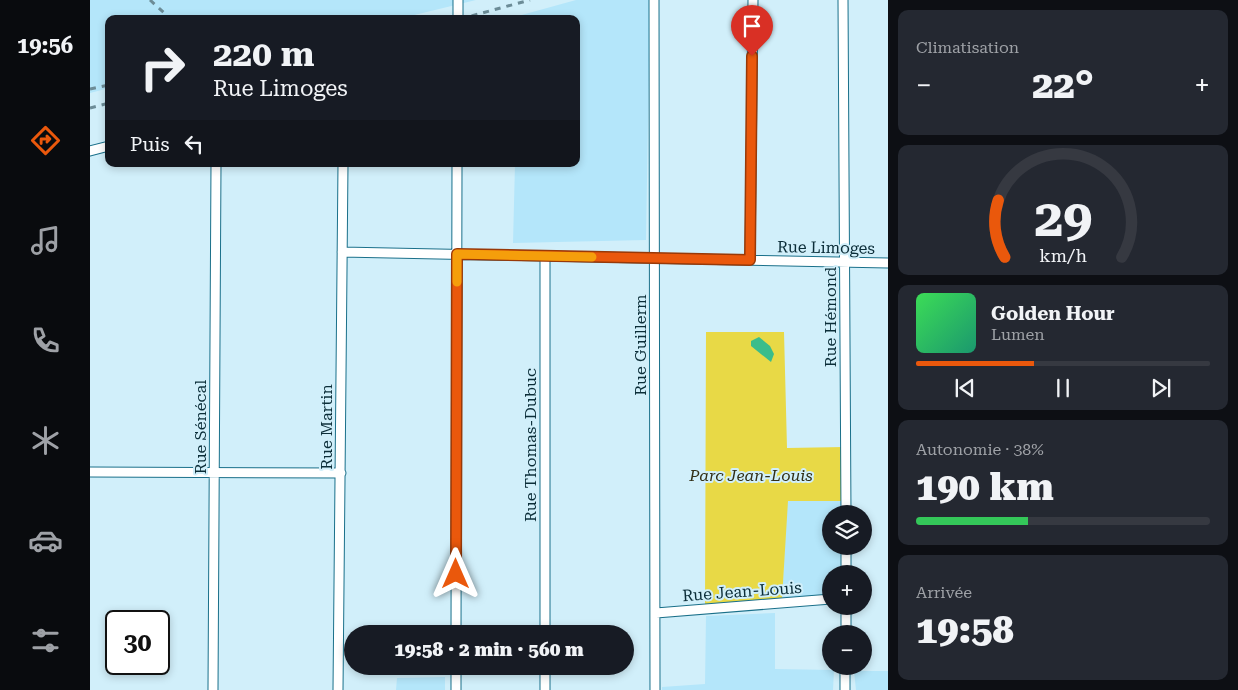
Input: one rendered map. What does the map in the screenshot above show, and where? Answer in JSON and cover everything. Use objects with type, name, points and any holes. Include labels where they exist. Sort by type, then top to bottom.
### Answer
[{"type":"street","points":[[458,0],[458,15]]},
{"type":"street","name":"Rue Guillerm","points":[[654,0],[655,690]]},
{"type":"street","points":[[750,260],[752,0]]},
{"type":"street","name":"Rue Hémond","points":[[843,0],[846,505]]},
{"type":"street","points":[[90,151],[105,147]]},
{"type":"street","name":"Rue Sénécal","points":[[213,690],[216,167]]},
{"type":"street","name":"Rue Martin","points":[[338,690],[343,167]]},
{"type":"street","points":[[456,625],[457,167]]},
{"type":"street","name":"Rue Limoges","points":[[342,252],[888,263]]},
{"type":"street","name":"Rue Thomas-Dubuc","points":[[545,256],[545,625]]},
{"type":"street","points":[[90,472],[341,473]]},
{"type":"street","name":"Rue Jean-Louis","points":[[656,613],[822,600]]},
{"type":"street","points":[[456,675],[456,690]]},
{"type":"street","points":[[545,675],[545,690]]},
{"type":"street","points":[[845,675],[845,690]]},
{"type":"shaded area","points":[[90,0],[476,0],[414,15],[105,15],[105,89],[90,93]]},
{"type":"shaded area","points":[[576,0],[650,0],[646,240],[513,243],[515,167],[580,167],[580,15],[522,15]]},
{"type":"shaded area","points":[[759,337],[770,346],[774,354],[771,362],[751,346],[751,341]]},
{"type":"shaded area","points":[[787,501],[844,501],[844,505],[822,505],[822,555],[844,555],[844,565],[822,565],[822,597],[782,599]]},
{"type":"shaded area","points":[[775,613],[775,669],[822,670],[822,675],[834,675],[833,690],[662,690],[662,687],[705,684],[706,616]]},
{"type":"shaded area","points":[[872,671],[888,671],[888,690],[856,690],[854,675],[872,675]]},
{"type":"shaded area","points":[[445,677],[445,690],[396,690],[397,678]]},
{"type":"green space","name":"Parc Jean-Louis","points":[[706,332],[784,332],[787,448],[844,447],[844,501],[788,501],[782,599],[705,605]]},
{"type":"railway","points":[[150,0],[167,15]]},
{"type":"railway","points":[[475,15],[530,0]]},
{"type":"railway","points":[[90,89],[105,86]]},
{"type":"railway","points":[[90,108],[105,104]]},
{"type":"slow traffic","points":[[457,282],[457,254],[592,257]]},
{"type":"route","points":[[456,574],[457,254],[750,260],[752,56]]}]
